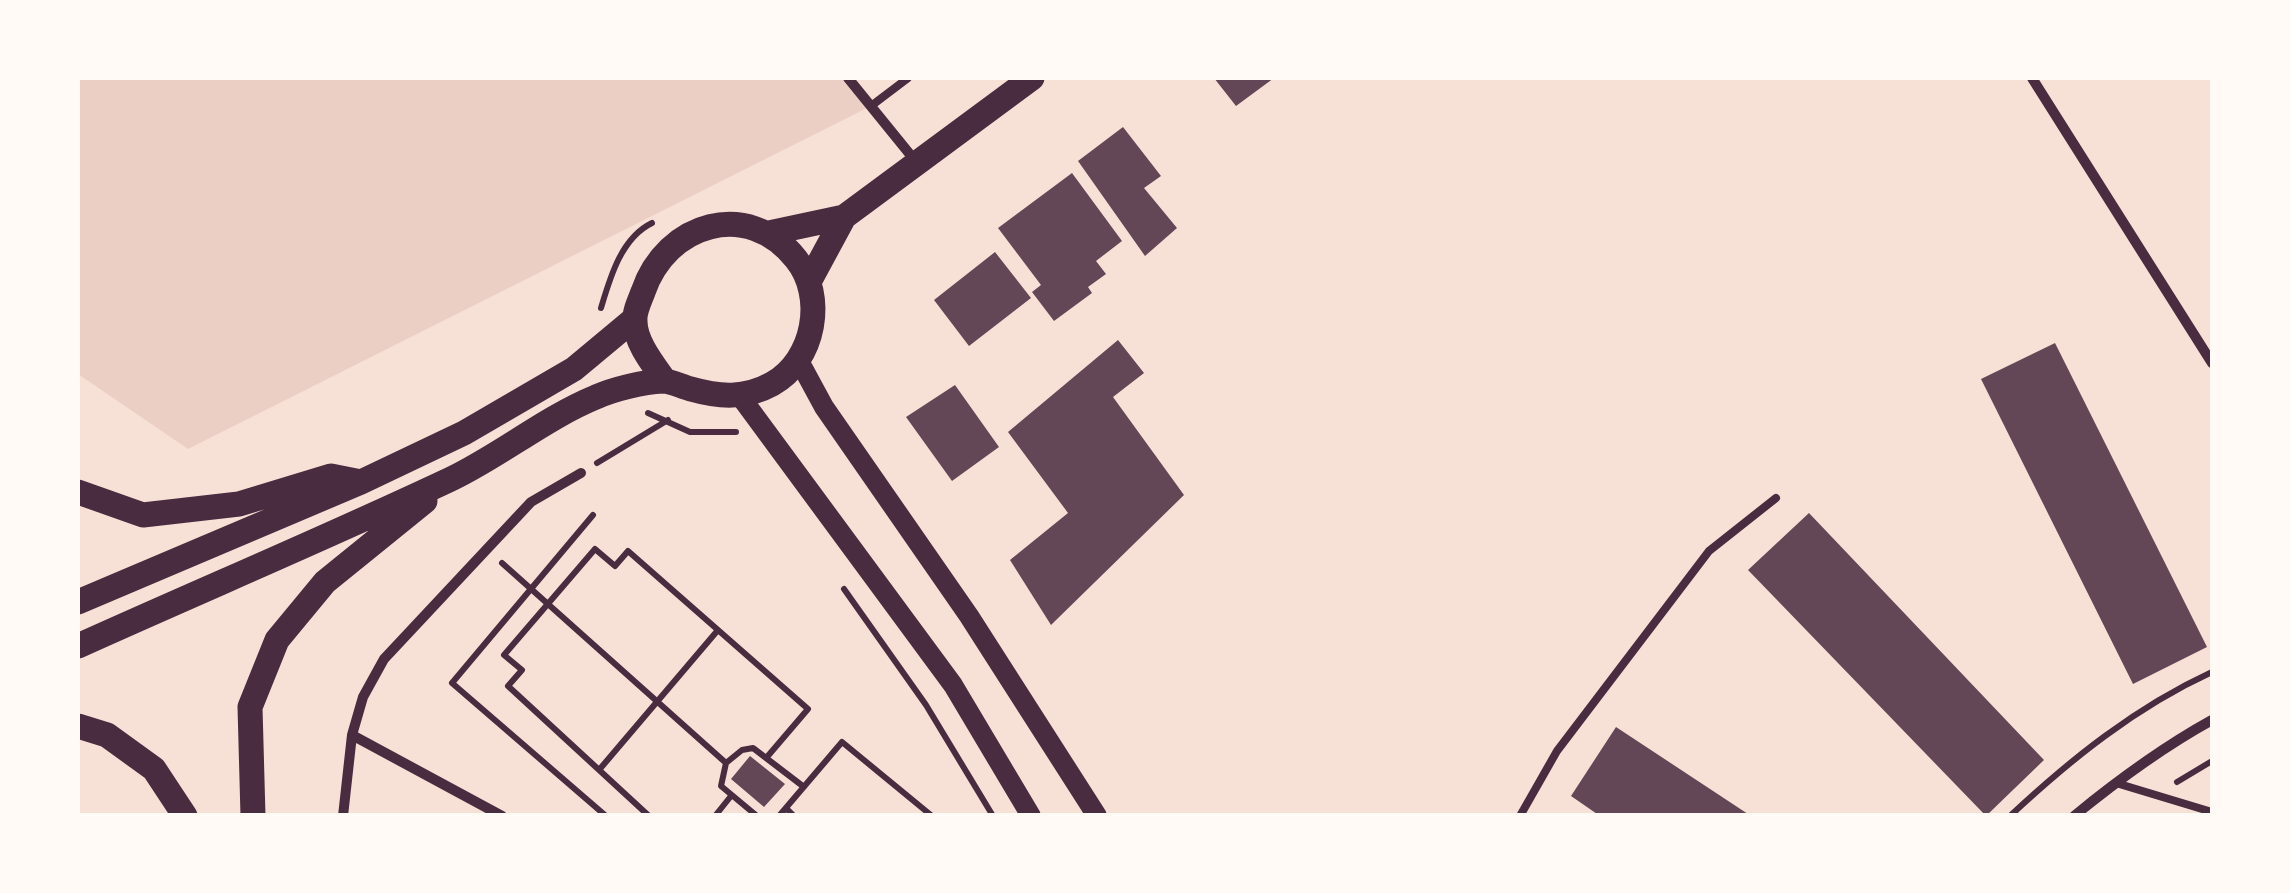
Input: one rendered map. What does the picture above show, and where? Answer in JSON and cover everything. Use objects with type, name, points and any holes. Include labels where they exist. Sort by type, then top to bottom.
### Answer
[{"type":"main road","points":[[769,233],[844,217],[1032,78]]},
{"type":"main road","points":[[810,280],[844,217]]},
{"type":"main road","points":[[78,602],[362,482],[508,410],[574,369],[634,319],[650,270],[668,247],[692,232],[720,224],[769,233],[795,257],[810,280],[814,311],[808,339],[798,359],[774,384],[740,396],[719,397],[665,380],[598,396],[454,477],[78,646]]},
{"type":"main road","points":[[634,319],[639,338],[665,380]]},
{"type":"main road","points":[[798,359],[824,406],[969,616],[1098,816]]},
{"type":"main road","points":[[740,396],[953,685],[1031,816]]},
{"type":"main road","points":[[78,492],[143,515],[240,504],[331,476],[362,482]]},
{"type":"main road","points":[[253,816],[250,707],[277,640],[325,582],[454,477]]},
{"type":"main road","points":[[78,726],[108,736],[154,769],[185,816]]},
{"type":"street","points":[[848,78],[917,164]]},
{"type":"street","points":[[2032,78],[2212,363]]},
{"type":"street","points":[[342,816],[352,736],[363,697],[384,659],[531,502],[581,473]]},
{"type":"street","points":[[2074,816],[2114,782],[2212,720]]},
{"type":"street","points":[[352,736],[502,816]]},
{"type":"lane","points":[[872,106],[908,78]]},
{"type":"lane","points":[[1520,816],[1556,751],[1708,551],[1776,498]]},
{"type":"lane","points":[[2114,782],[2212,812]]},
{"type":"path","points":[[604,344],[600,312],[614,264],[644,227],[657,220]]},
{"type":"path","points":[[625,390],[632,406],[690,432],[734,433],[746,449]]},
{"type":"path","points":[[581,473],[646,436]]},
{"type":"path","points":[[593,515],[452,683],[606,816]]},
{"type":"path","points":[[486,549],[726,763]]},
{"type":"path","points":[[650,816],[508,686],[522,670],[504,655],[595,549],[615,566],[628,551],[808,709],[767,757]]},
{"type":"path","points":[[836,577],[926,706],[994,816]]},
{"type":"path","points":[[599,770],[718,630]]},
{"type":"path","points":[[2010,816],[2070,760],[2175,689],[2212,672]]},
{"type":"path","points":[[780,816],[842,742],[932,816]]},
{"type":"path","points":[[757,816],[721,786],[726,763],[742,750],[753,748],[804,787]]},
{"type":"path","points":[[715,816],[731,796]]},
{"type":"path","points":[[786,808],[794,816]]},
{"type":"shaded area","points":[[78,78],[850,78],[871,106],[188,449],[78,374]]},
{"type":"building","points":[[1214,78],[1274,78],[1236,106]]},
{"type":"building","points":[[1123,127],[1161,176],[1144,188],[1177,228],[1145,256],[1078,161]]},
{"type":"building","points":[[1072,173],[1122,241],[1096,261],[1106,274],[1088,287],[1092,293],[1054,321],[1032,292],[1041,285],[998,228]]},
{"type":"building","points":[[995,252],[1031,298],[969,346],[934,300]]},
{"type":"building","points":[[1118,340],[1144,373],[1113,397],[1184,495],[1051,625],[1010,560],[1068,513],[1008,432]]},
{"type":"building","points":[[2055,343],[2207,647],[2133,684],[1981,379]]},
{"type":"building","points":[[955,385],[999,447],[952,481],[906,417]]},
{"type":"building","points":[[1809,513],[2044,760],[1986,816],[1748,570]]},
{"type":"building","points":[[1616,727],[1751,816],[1600,816],[1571,796]]},
{"type":"building","points":[[750,756],[785,784],[764,807],[731,779]]}]
